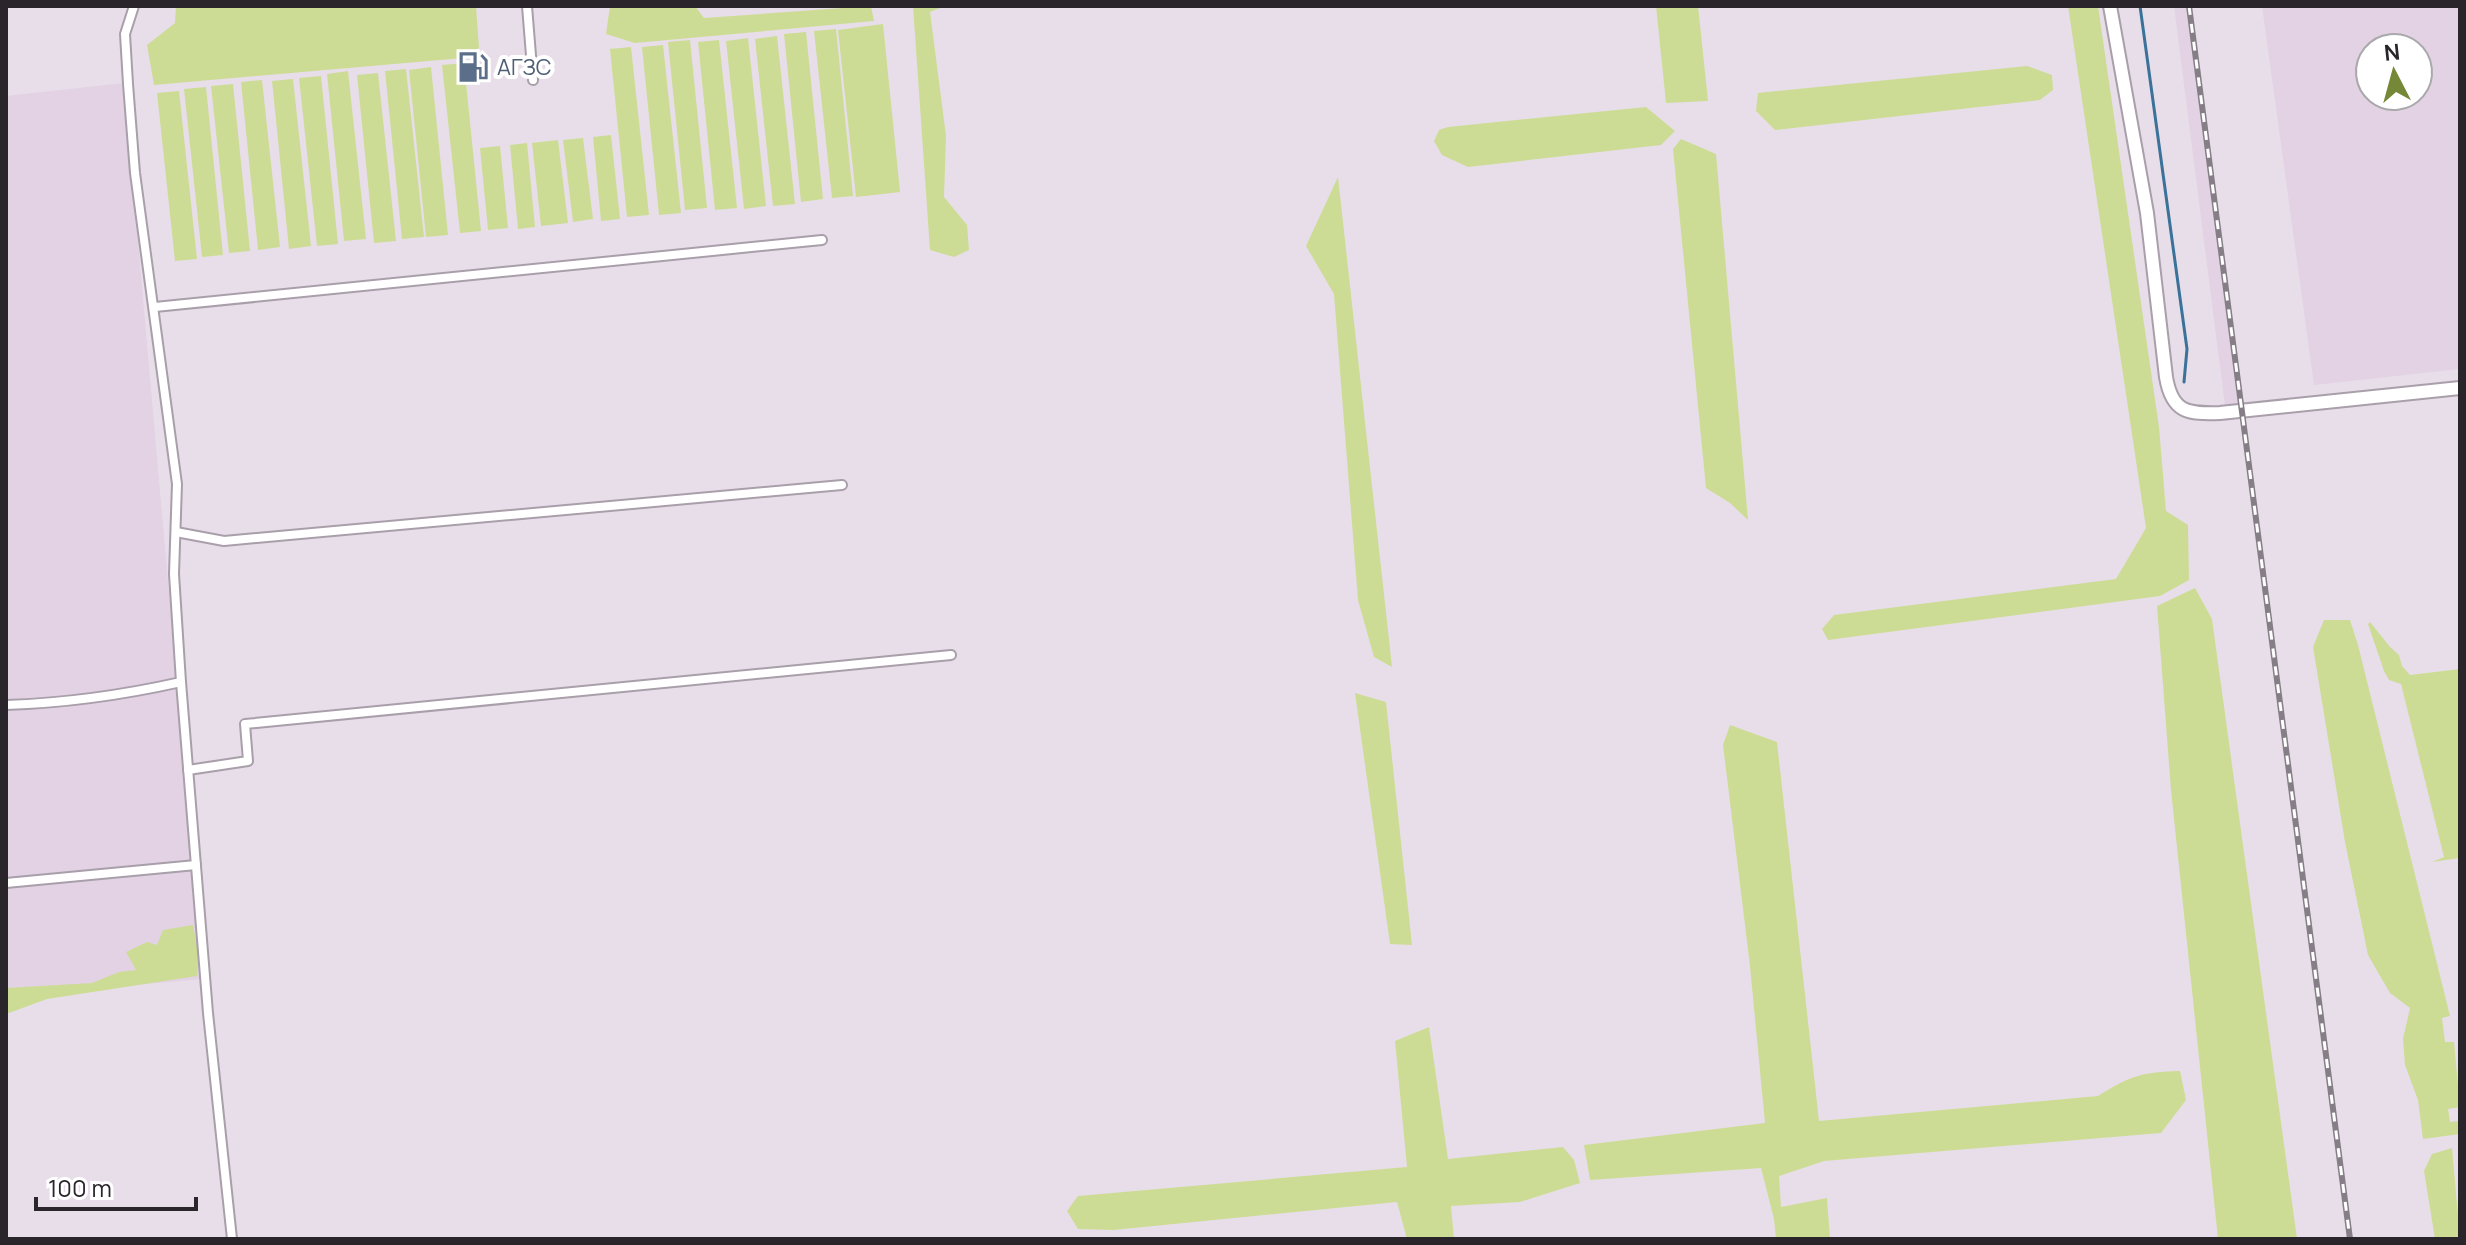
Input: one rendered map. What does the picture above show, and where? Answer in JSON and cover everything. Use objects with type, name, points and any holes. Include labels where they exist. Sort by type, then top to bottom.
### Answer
[{"type":"main road","points":[[2110,6],[2147,213],[2168,392],[2173,402],[2192,418],[2460,388]]},
{"type":"street","points":[[134,6],[125,34],[135,173],[176,472],[174,574],[181,682],[211,1053],[232,1239]]},
{"type":"street","points":[[527,6],[533,80]]},
{"type":"street","points":[[155,307],[822,240]]},
{"type":"street","points":[[176,532],[224,541],[842,485]]},
{"type":"street","points":[[188,770],[248,761],[245,724],[951,655]]},
{"type":"street","points":[[6,705],[65,702],[134,693],[181,682]]},
{"type":"street","points":[[6,883],[196,865]]},
{"type":"shaded area","points":[[2174,6],[2191,6],[2243,404],[2225,406]]},
{"type":"shaded area","points":[[2262,6],[2460,6],[2460,369],[2314,385]]},
{"type":"shaded area","points":[[124,83],[203,979],[6,996],[6,96]]},
{"type":"green space","points":[[176,6],[476,6],[479,48],[463,58],[154,85],[147,45],[175,23]]},
{"type":"green space","points":[[610,6],[695,6],[704,18],[871,6],[874,21],[635,43],[606,34]]},
{"type":"green space","points":[[913,6],[945,6],[930,12],[946,136],[944,197],[967,225],[969,250],[954,257],[930,250]]},
{"type":"green space","points":[[1656,6],[1698,6],[1708,101],[1666,103]]},
{"type":"green space","points":[[2068,6],[2098,6],[2159,427],[2166,511],[2188,525],[2189,580],[2160,596],[1828,640],[1822,629],[1834,615],[2116,579],[2146,528]]},
{"type":"green space","points":[[883,24],[900,192],[856,197],[838,30]]},
{"type":"green space","points":[[836,29],[853,196],[832,198],[814,31]]},
{"type":"green space","points":[[806,32],[823,199],[801,202],[784,34]]},
{"type":"green space","points":[[777,36],[795,204],[773,206],[755,39]]},
{"type":"green space","points":[[748,38],[766,206],[744,209],[726,41]]},
{"type":"green space","points":[[690,40],[707,208],[685,210],[668,42]]},
{"type":"green space","points":[[719,40],[737,208],[715,210],[698,42]]},
{"type":"green space","points":[[663,45],[681,213],[659,215],[642,47]]},
{"type":"green space","points":[[631,47],[649,215],[627,217],[610,49]]},
{"type":"green space","points":[[464,63],[481,231],[460,233],[442,65]]},
{"type":"green space","points":[[2027,66],[2052,75],[2053,90],[2040,100],[1775,130],[1756,111],[1758,93]]},
{"type":"green space","points":[[431,67],[448,235],[426,237],[409,70]]},
{"type":"green space","points":[[406,69],[424,237],[402,239],[385,71]]},
{"type":"green space","points":[[348,71],[366,239],[344,241],[327,74]]},
{"type":"green space","points":[[378,73],[396,241],[374,243],[357,75]]},
{"type":"green space","points":[[321,76],[338,244],[317,246],[299,78]]},
{"type":"green space","points":[[293,79],[311,246],[289,249],[272,81]]},
{"type":"green space","points":[[262,80],[280,247],[258,250],[241,82]]},
{"type":"green space","points":[[233,84],[250,251],[229,253],[211,86]]},
{"type":"green space","points":[[206,87],[223,255],[202,257],[184,89]]},
{"type":"green space","points":[[179,91],[197,259],[175,261],[157,93]]},
{"type":"green space","points":[[1646,107],[1675,131],[1661,145],[1468,167],[1442,155],[1434,141],[1439,130],[1448,127]]},
{"type":"green space","points":[[611,135],[620,219],[601,221],[593,137]]},
{"type":"green space","points":[[583,138],[593,219],[573,222],[563,140]]},
{"type":"green space","points":[[1681,139],[1716,154],[1748,520],[1730,503],[1706,488],[1673,149]]},
{"type":"green space","points":[[558,140],[568,223],[541,226],[532,143]]},
{"type":"green space","points":[[527,143],[535,227],[518,229],[510,145]]},
{"type":"green space","points":[[500,146],[508,228],[488,230],[480,148]]},
{"type":"green space","points":[[1338,177],[1392,667],[1374,657],[1358,600],[1334,294],[1306,246]]},
{"type":"green space","points":[[2195,588],[2212,619],[2297,1239],[2218,1239],[2171,790],[2157,606]]},
{"type":"green space","points":[[2324,620],[2350,620],[2358,645],[2450,1016],[2442,1018],[2445,1042],[2454,1042],[2460,1107],[2448,1109],[2450,1122],[2459,1121],[2460,1134],[2423,1139],[2418,1100],[2405,1065],[2403,1039],[2410,1008],[2390,993],[2368,955],[2345,842],[2313,647]]},
{"type":"green space","points":[[2370,622],[2399,655],[2402,666],[2410,675],[2460,669],[2460,858],[2432,862],[2444,857],[2401,684],[2389,680],[2384,671],[2368,624]]},
{"type":"green space","points":[[1355,693],[1386,702],[1412,945],[1390,944]]},
{"type":"green space","points":[[1730,725],[1777,742],[1819,1121],[2098,1096],[2137,1076],[2180,1071],[2186,1100],[2161,1133],[1824,1161],[1779,1176],[1781,1207],[1827,1198],[1830,1239],[1776,1239],[1761,1168],[1590,1180],[1584,1145],[1765,1123],[1750,966],[1723,745]]},
{"type":"green space","points":[[193,925],[198,952],[197,976],[47,999],[6,1014],[6,988],[92,983],[119,972],[136,970],[126,952],[147,942],[157,945],[163,930]]},
{"type":"green space","points":[[1429,1027],[1448,1159],[1563,1147],[1574,1160],[1580,1183],[1520,1202],[1451,1206],[1454,1239],[1407,1239],[1397,1202],[1113,1230],[1078,1229],[1067,1211],[1078,1196],[1407,1167],[1395,1041]]},
{"type":"green space","points":[[2452,1148],[2460,1239],[2435,1239],[2424,1171],[2432,1154]]},
{"type":"waterway","points":[[2140,6],[2187,349],[2184,382]]},
{"type":"railway","points":[[2189,6],[2350,1239]]},
{"type":"place","name":"АГЗС","points":[[473,67]]}]
